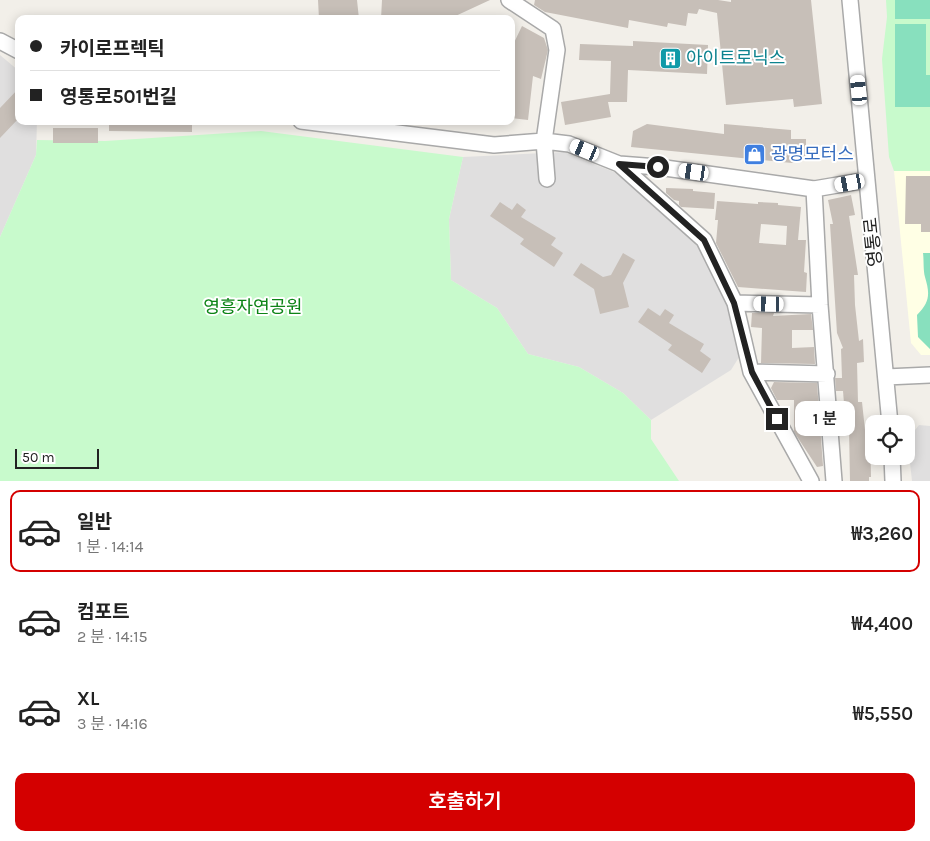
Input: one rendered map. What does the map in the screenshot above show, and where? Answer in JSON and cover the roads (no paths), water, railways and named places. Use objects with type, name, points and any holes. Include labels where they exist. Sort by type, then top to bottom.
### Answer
[{"type":"street","points":[[509,0],[554,29],[557,50],[544,142],[546,179]]},
{"type":"street","name":"영통로","points":[[850,0],[889,415]]},
{"type":"street","points":[[0,41],[15,49]]},
{"type":"street","points":[[333,125],[494,145],[544,142],[569,144],[619,164],[658,167],[814,189],[867,180]]},
{"type":"street","points":[[619,164],[704,240],[734,303],[752,372],[811,481]]},
{"type":"street","points":[[814,189],[820,305],[827,374],[834,481]]},
{"type":"street","points":[[734,303],[820,305]]},
{"type":"street","points":[[752,372],[827,374]]},
{"type":"street","points":[[886,377],[930,375]]},
{"type":"street","points":[[892,465],[893,481]]},
{"type":"place","name":"아이트로닉스","points":[[670,58]]},
{"type":"place","name":"광명모터스","points":[[755,154]]},
{"type":"park label","name":"영흥자연공원","points":[[253,307]]}]
